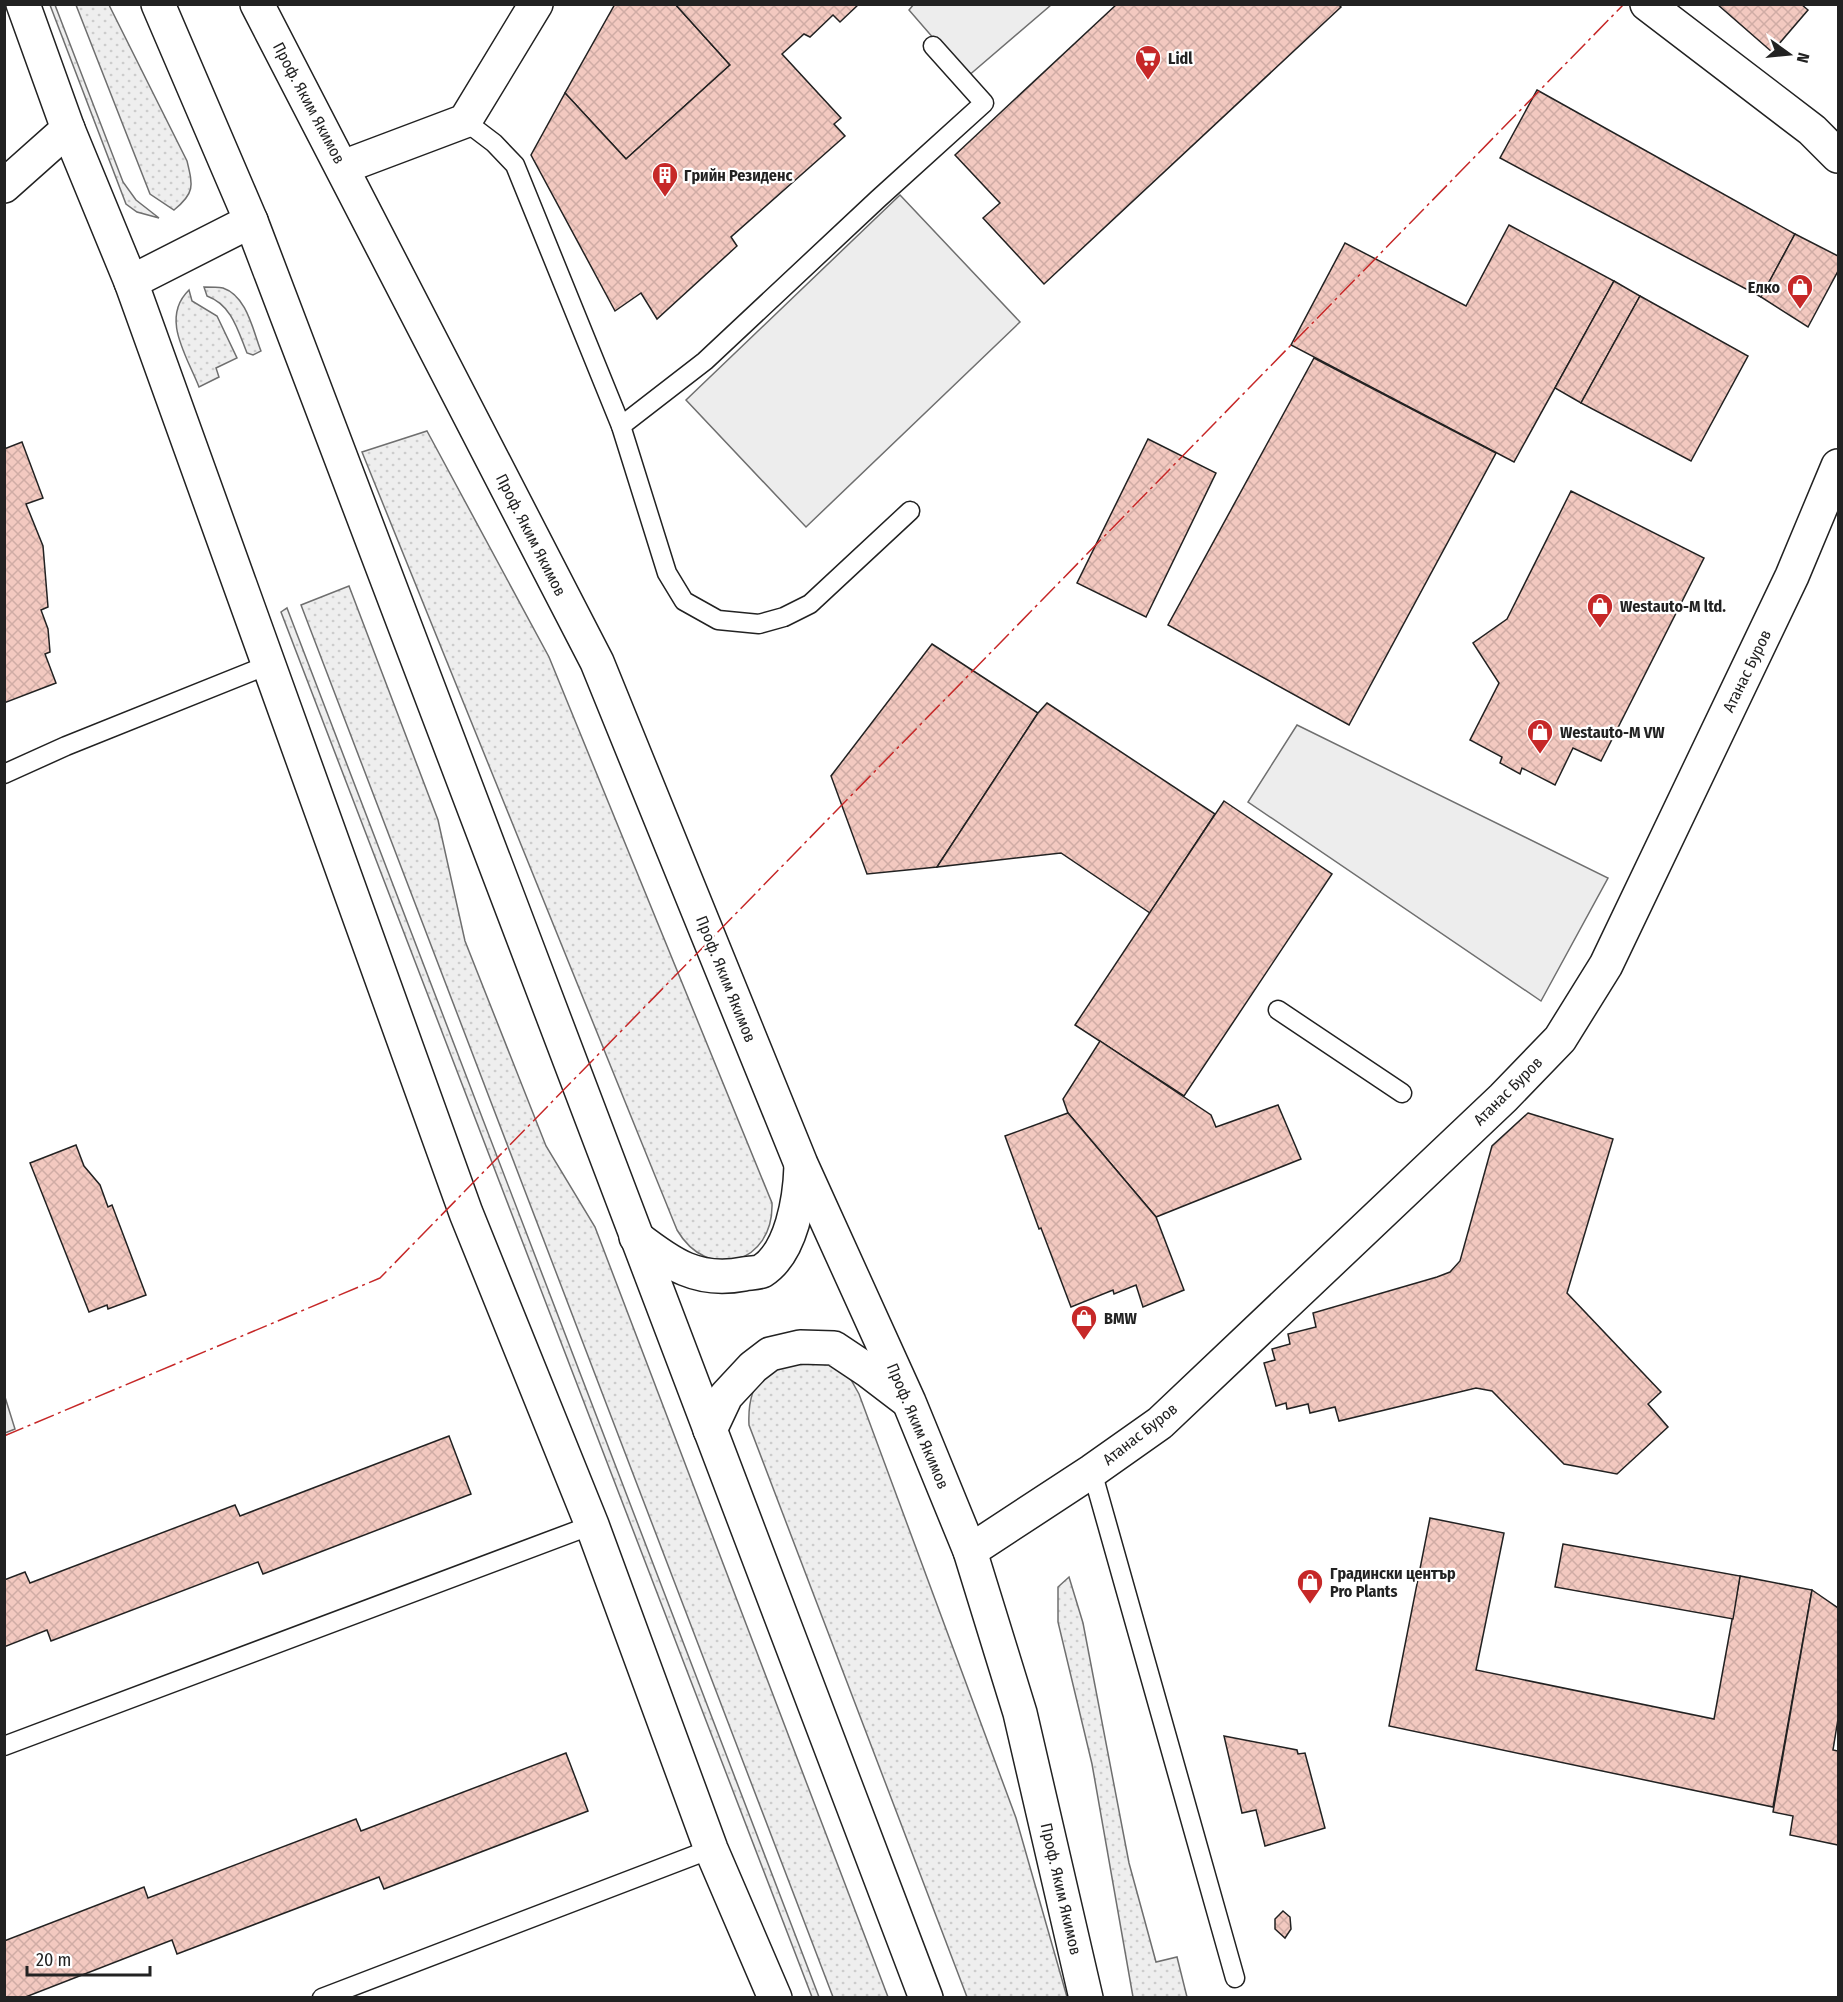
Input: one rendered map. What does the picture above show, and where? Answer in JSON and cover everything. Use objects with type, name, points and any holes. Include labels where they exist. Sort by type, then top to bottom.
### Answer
[{"type":"main road","points":[[23,4],[68,129],[131,282],[466,1213],[592,1525],[711,1849],[776,1998]]},
{"type":"main road","points":[[158,4],[251,221],[927,1998]]},
{"type":"main road","name":"Проф. Яким Якимов","points":[[257,4],[597,662],[801,1164],[909,1402],[970,1551],[1020,1713],[1086,1998]]},
{"type":"main road","points":[[343,167],[465,121],[536,4]]},
{"type":"main road","points":[[1647,4],[1812,130],[1839,156]]},
{"type":"main road","points":[[4,186],[68,129]]},
{"type":"main road","points":[[131,282],[251,221]]},
{"type":"main road","name":"Атанас Буров","points":[[970,1551],[1092,1471],[1160,1423],[1503,1098],[1560,1039],[1606,965],[1792,576],[1839,466]]},
{"type":"main road","points":[[636,1236],[666,1261],[694,1273],[729,1277],[761,1271],[778,1255],[793,1222],[800,1196],[801,1164]]},
{"type":"main road","points":[[710,1430],[726,1396],[753,1367],[770,1354],[800,1347],[834,1348],[909,1402]]},
{"type":"lane","points":[[621,426],[705,361],[984,103],[933,46]]},
{"type":"lane","points":[[465,121],[494,143],[515,165],[621,426],[667,573],[684,601],[718,620],[759,624],[784,617],[810,604],[910,510]]},
{"type":"lane","points":[[4,774],[66,746],[268,665]]},
{"type":"lane","points":[[1278,1010],[1402,1093]]},
{"type":"lane","points":[[1092,1471],[1235,1978]]},
{"type":"lane","points":[[4,1746],[592,1525]]},
{"type":"lane","points":[[322,1998],[711,1849]]},
{"type":"shaded area","points":[[914,4],[1051,5],[967,77],[909,10]]},
{"type":"shaded area","points":[[50,5],[55,5],[123,182],[136,200],[159,218],[137,212],[126,204]]},
{"type":"shaded area","points":[[76,5],[109,5],[187,161],[191,188],[186,199],[174,210],[150,194]]},
{"type":"shaded area","points":[[900,195],[1020,322],[806,527],[686,400]]},
{"type":"shaded area","points":[[204,287],[223,288],[238,298],[248,315],[261,351],[253,355],[247,353],[228,312],[216,300],[207,296]]},
{"type":"shaded area","points":[[189,290],[192,301],[217,316],[237,358],[216,368],[219,377],[199,387],[183,350],[176,325],[181,301]]},
{"type":"shaded area","points":[[427,431],[549,657],[772,1203],[770,1224],[762,1240],[751,1252],[737,1259],[721,1261],[705,1257],[690,1247],[677,1230],[362,452]]},
{"type":"shaded area","points":[[349,586],[438,820],[465,941],[546,1146],[595,1227],[888,1997],[833,1997],[301,605]]},
{"type":"shaded area","points":[[287,608],[819,1997],[812,1997],[281,612]]},
{"type":"shaded area","points":[[1297,725],[1608,878],[1541,1001],[1248,802]]},
{"type":"shaded area","points":[[821,1359],[850,1378],[859,1394],[1016,1818],[1067,1997],[967,1997],[749,1425],[752,1394],[764,1375],[780,1366]]},
{"type":"shaded area","points":[[5,1397],[15,1429],[4,1433]]},
{"type":"shaded area","points":[[1069,1577],[1083,1623],[1129,1863],[1156,1962],[1177,1957],[1187,1997],[1133,1997],[1092,1764],[1058,1622],[1058,1587]]},
{"type":"building","points":[[615,4],[675,4],[730,65],[626,159],[565,93]]},
{"type":"building","name":"Грийн Резиденс","points":[[675,4],[859,4],[840,22],[833,15],[810,37],[804,34],[782,54],[841,118],[834,124],[845,136],[731,237],[737,246],[657,319],[641,293],[615,311],[531,155],[565,93],[626,159],[730,65]]},
{"type":"building","name":"Lidl","points":[[1117,4],[1338,4],[1341,7],[1044,284],[983,218],[1000,203],[955,155]]},
{"type":"building","points":[[1717,4],[1801,4],[1808,10],[1772,52]]},
{"type":"building","points":[[1537,90],[1795,234],[1761,297],[1500,158]]},
{"type":"building","points":[[1509,225],[1614,281],[1514,462],[1291,345],[1345,243],[1466,306]]},
{"type":"building","points":[[1795,234],[1838,256],[1838,271],[1808,327],[1761,297]]},
{"type":"building","points":[[1614,281],[1640,296],[1581,403],[1555,388]]},
{"type":"building","points":[[1640,296],[1748,356],[1691,461],[1581,403]]},
{"type":"building","points":[[1314,358],[1496,453],[1349,725],[1168,625]]},
{"type":"building","points":[[1148,439],[1216,473],[1146,617],[1077,583]]},
{"type":"building","points":[[22,442],[43,498],[26,504],[43,546],[48,607],[41,610],[48,629],[50,652],[45,654],[56,683],[4,703],[4,449]]},
{"type":"building","points":[[1571,491],[1704,558],[1601,761],[1573,748],[1555,785],[1522,768],[1520,774],[1500,763],[1502,757],[1470,740],[1499,683],[1473,643],[1507,619]]},
{"type":"building","points":[[932,644],[1038,713],[937,867],[867,874],[831,776]]},
{"type":"building","points":[[1047,703],[1215,814],[1150,913],[1061,853],[937,867],[1038,713]]},
{"type":"building","points":[[1224,801],[1332,874],[1184,1096],[1075,1025]]},
{"type":"building","points":[[1100,1041],[1211,1115],[1216,1127],[1278,1105],[1301,1159],[1156,1217],[1068,1113],[1063,1099]]},
{"type":"building","points":[[1068,1113],[1156,1217],[1184,1290],[1143,1307],[1136,1285],[1114,1294],[1113,1290],[1071,1307],[1005,1136]]},
{"type":"building","points":[[1528,1113],[1613,1139],[1567,1293],[1661,1392],[1648,1404],[1668,1427],[1617,1474],[1564,1464],[1492,1391],[1476,1388],[1339,1421],[1335,1407],[1310,1413],[1308,1404],[1287,1409],[1286,1403],[1276,1406],[1264,1363],[1275,1360],[1272,1349],[1290,1344],[1288,1334],[1316,1327],[1313,1313],[1437,1277],[1450,1272],[1460,1261],[1492,1146]]},
{"type":"building","points":[[76,1145],[84,1166],[100,1185],[108,1207],[112,1205],[146,1295],[108,1309],[107,1305],[89,1312],[30,1163]]},
{"type":"building","points":[[449,1436],[471,1494],[263,1574],[258,1562],[51,1641],[47,1630],[4,1647],[4,1580],[25,1572],[30,1583],[235,1505],[240,1516]]},
{"type":"building","points":[[1430,1518],[1504,1533],[1476,1670],[1714,1719],[1740,1576],[1812,1590],[1773,1807],[1389,1726]]},
{"type":"building","points":[[1563,1544],[1740,1576],[1733,1619],[1555,1587]]},
{"type":"building","points":[[1812,1590],[1838,1608],[1838,1719],[1833,1750],[1838,1751],[1838,1845],[1790,1835],[1793,1816],[1773,1812]]},
{"type":"building","points":[[1224,1736],[1297,1750],[1298,1754],[1305,1753],[1325,1828],[1265,1846],[1256,1810],[1242,1813]]},
{"type":"building","points":[[566,1753],[588,1811],[384,1889],[379,1877],[177,1954],[172,1940],[23,1998],[4,1998],[4,1941],[144,1887],[148,1898],[356,1819],[361,1831]]},
{"type":"building","points":[[1283,1911],[1290,1917],[1291,1929],[1285,1938],[1275,1929],[1275,1919]]},
{"type":"power","points":[[4,1436],[380,1278],[1624,4]]},
{"type":"place","name":"Lidl","points":[[1148,81]]},
{"type":"place","name":"Грийн Резиденс","points":[[665,198]]},
{"type":"place","name":"Елко","points":[[1800,310]]},
{"type":"place","name":"Westauto-M ltd.","points":[[1600,629]]},
{"type":"place","name":"Westauto-M VW","points":[[1540,755]]},
{"type":"place","name":"BMW","points":[[1084,1341]]},
{"type":"place","name":"Градински център Pro Plants","points":[[1310,1605]]}]
